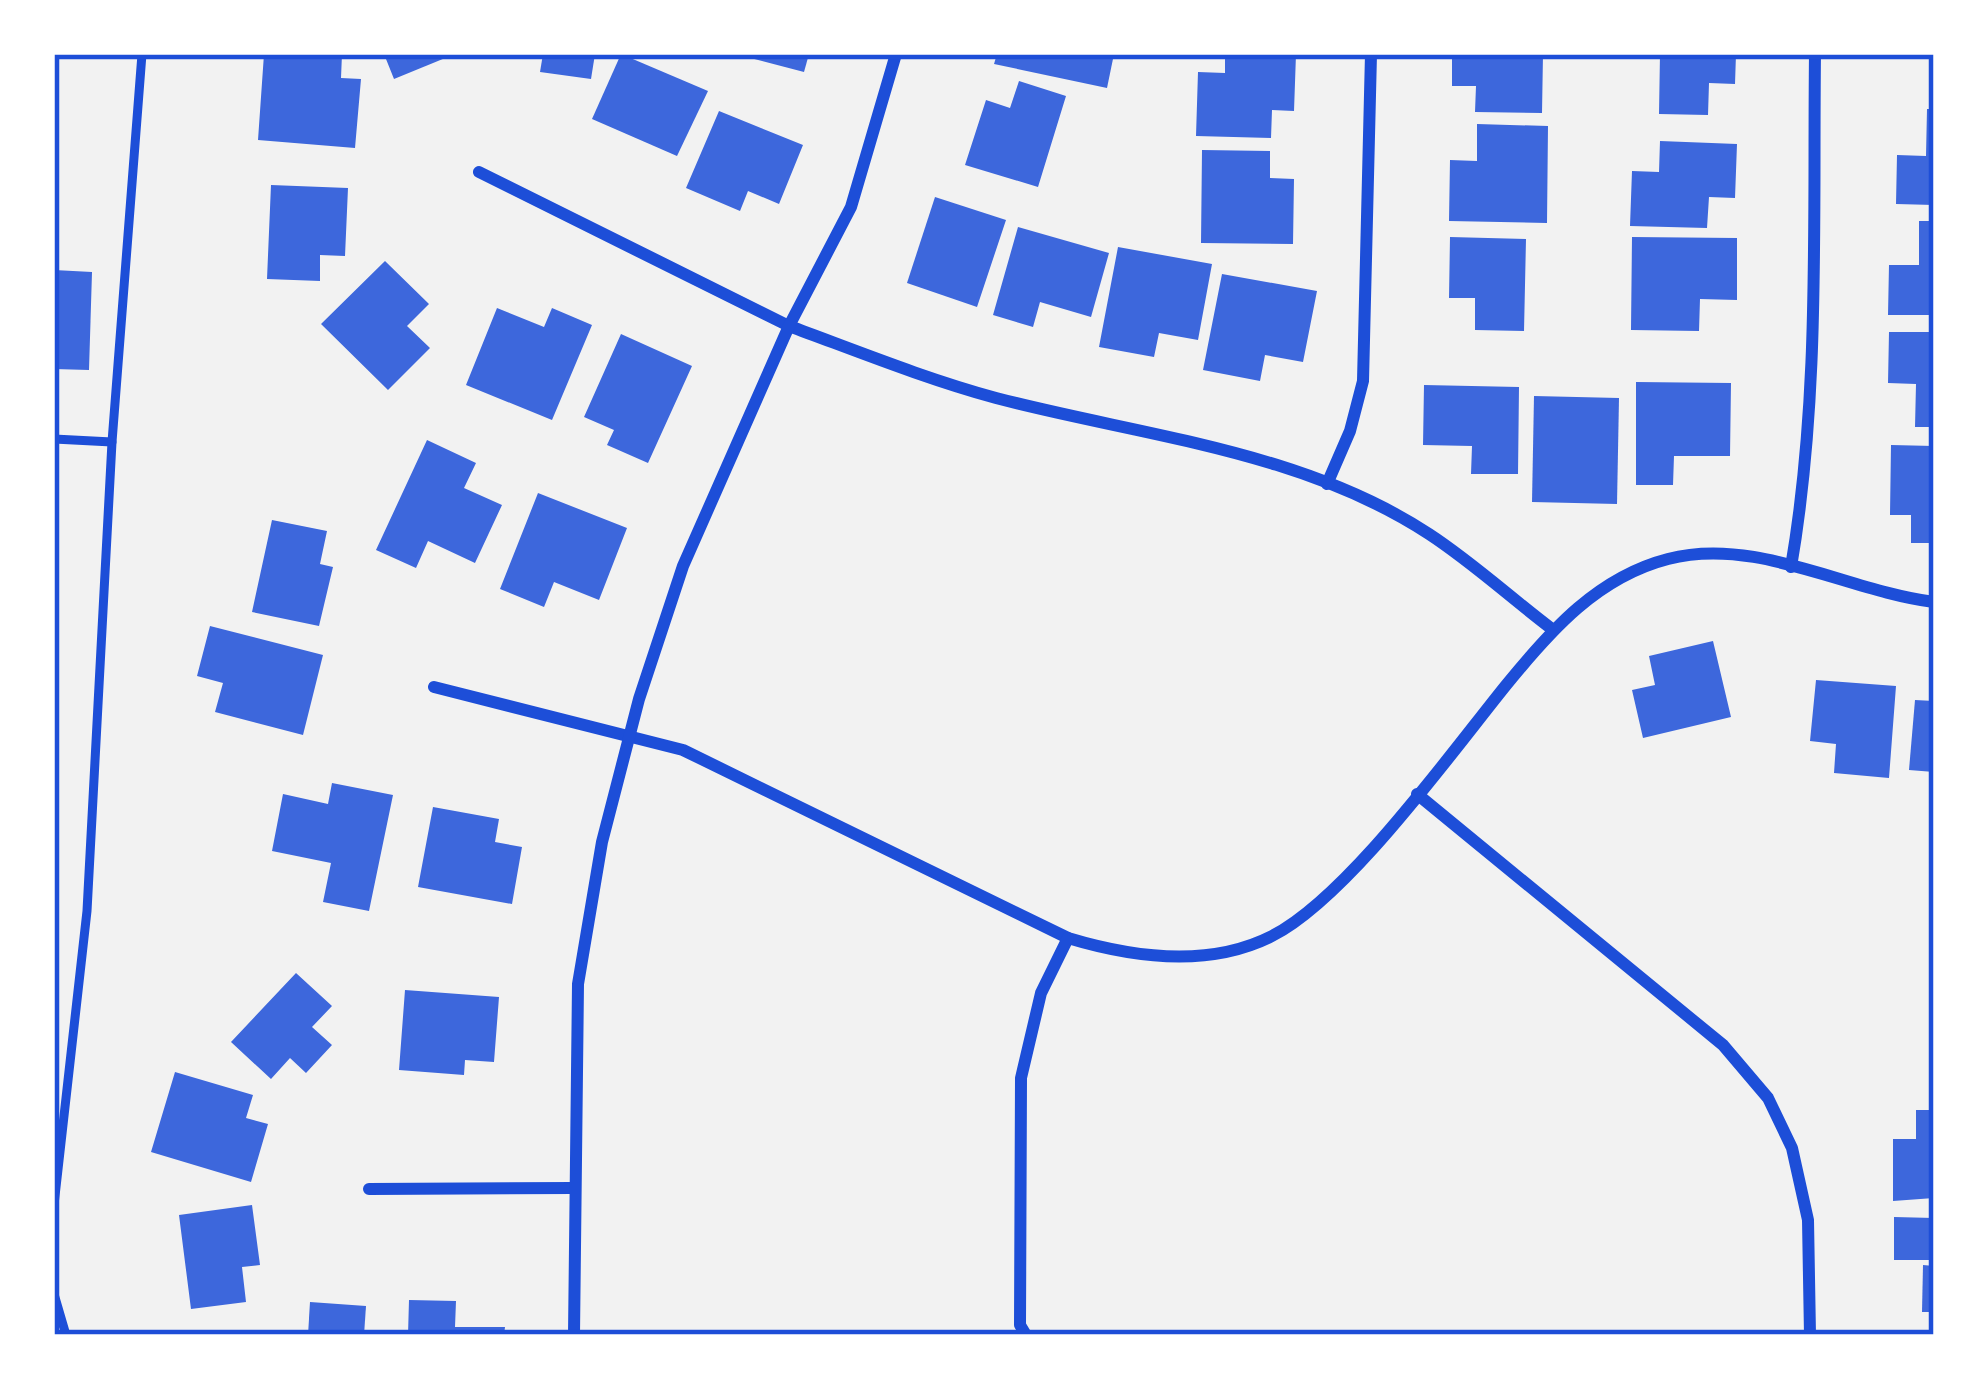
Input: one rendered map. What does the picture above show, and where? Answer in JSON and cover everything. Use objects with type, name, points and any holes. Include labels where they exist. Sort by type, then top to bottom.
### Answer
[{"type":"street","points":[[574,1335],[578,985],[602,842],[683,566],[789,326],[851,206],[896,54]]},
{"type":"street","points":[[1327,484],[1350,431],[1363,380],[1371,54]]},
{"type":"street","points":[[1790,567],[1803,490],[1813,312],[1815,54]]},
{"type":"street","points":[[479,172],[789,326],[994,398],[1224,449],[1327,484],[1428,533],[1552,628]]},
{"type":"street","points":[[434,688],[683,751],[1067,938],[1117,952],[1166,956],[1217,952],[1270,937],[1318,904],[1417,794],[1552,628],[1621,574],[1671,558],[1725,551],[1887,596],[1934,602]]},
{"type":"street","points":[[1417,794],[1723,1045],[1768,1098],[1792,1148],[1808,1220],[1810,1335]]},
{"type":"street","points":[[1026,1335],[1020,1325],[1021,1078],[1041,993],[1067,938]]},
{"type":"street","points":[[369,1189],[574,1188]]},
{"type":"lane","points":[[54,1205],[87,911],[112,442],[142,54]]},
{"type":"lane","points":[[54,439],[112,442]]},
{"type":"lane","points":[[54,1294],[65,1335]]},
{"type":"building","points":[[264,54],[342,54],[341,78],[361,79],[355,148],[258,140]]},
{"type":"building","points":[[384,54],[455,54],[394,79]]},
{"type":"building","points":[[543,54],[595,54],[591,79],[540,72]]},
{"type":"building","points":[[621,54],[708,91],[677,156],[592,119]]},
{"type":"building","points":[[735,54],[809,54],[804,72]]},
{"type":"building","points":[[997,54],[1114,54],[1107,88],[994,64]]},
{"type":"building","points":[[1225,54],[1296,54],[1294,111],[1272,110],[1271,138],[1196,136],[1198,72],[1225,73]]},
{"type":"building","points":[[1452,54],[1543,54],[1542,113],[1475,112],[1476,86],[1452,86]]},
{"type":"building","points":[[1660,54],[1736,54],[1735,84],[1709,83],[1708,115],[1659,114]]},
{"type":"building","points":[[1019,81],[1066,96],[1038,187],[965,165],[986,100],[1010,108]]},
{"type":"building","points":[[1927,109],[1934,109],[1934,205],[1896,204],[1897,155],[1926,156]]},
{"type":"building","points":[[719,111],[803,145],[779,204],[748,191],[740,211],[686,188]]},
{"type":"building","points":[[1477,124],[1548,126],[1547,223],[1449,221],[1450,160],[1477,161]]},
{"type":"building","points":[[1660,141],[1737,144],[1735,198],[1709,197],[1707,228],[1630,226],[1632,171],[1659,172]]},
{"type":"building","points":[[1202,150],[1270,151],[1270,178],[1294,179],[1293,244],[1201,243]]},
{"type":"building","points":[[271,185],[348,188],[345,256],[320,255],[320,281],[267,279]]},
{"type":"building","points":[[935,197],[1006,220],[977,307],[907,283]]},
{"type":"building","points":[[1919,221],[1934,221],[1934,315],[1888,315],[1889,265],[1919,265]]},
{"type":"building","points":[[1018,227],[1109,253],[1091,317],[1040,302],[1033,327],[993,315]]},
{"type":"building","points":[[1450,237],[1526,239],[1524,331],[1475,330],[1475,298],[1449,298]]},
{"type":"building","points":[[1632,237],[1737,238],[1737,300],[1700,299],[1699,331],[1631,330]]},
{"type":"building","points":[[1118,247],[1212,264],[1198,340],[1159,333],[1154,357],[1099,347]]},
{"type":"building","points":[[385,261],[429,304],[407,326],[430,348],[388,390],[321,324]]},
{"type":"building","points":[[54,270],[92,272],[89,370],[54,369]]},
{"type":"building","points":[[1222,274],[1317,291],[1303,362],[1265,355],[1260,381],[1203,370]]},
{"type":"building","points":[[497,308],[544,327],[552,308],[592,325],[552,420],[466,385]]},
{"type":"building","points":[[1889,332],[1934,332],[1934,427],[1915,427],[1916,384],[1888,383]]},
{"type":"building","points":[[621,334],[692,366],[648,463],[607,445],[614,430],[584,417]]},
{"type":"building","points":[[1636,382],[1731,383],[1730,456],[1674,456],[1673,485],[1636,485]]},
{"type":"building","points":[[1424,385],[1519,387],[1518,474],[1471,474],[1472,446],[1423,445]]},
{"type":"building","points":[[1534,396],[1619,398],[1617,504],[1532,502]]},
{"type":"building","points":[[427,440],[476,463],[464,488],[502,505],[475,563],[428,541],[416,568],[376,550]]},
{"type":"building","points":[[1891,445],[1934,446],[1934,543],[1911,543],[1911,515],[1890,515]]},
{"type":"building","points":[[538,493],[627,528],[599,600],[554,582],[544,607],[500,589]]},
{"type":"building","points":[[272,520],[327,531],[320,564],[333,567],[319,626],[252,612]]},
{"type":"building","points":[[210,626],[323,655],[303,735],[215,712],[223,683],[197,676]]},
{"type":"building","points":[[1713,641],[1731,717],[1643,738],[1632,690],[1655,685],[1649,656]]},
{"type":"building","points":[[1816,680],[1896,686],[1889,778],[1834,773],[1836,744],[1810,741]]},
{"type":"building","points":[[1915,700],[1934,701],[1934,772],[1909,770]]},
{"type":"building","points":[[332,783],[393,795],[369,911],[323,902],[331,863],[272,851],[283,794],[328,804]]},
{"type":"building","points":[[433,807],[499,819],[495,842],[522,847],[512,904],[418,887]]},
{"type":"building","points":[[296,973],[332,1006],[312,1027],[332,1045],[306,1073],[290,1058],[271,1079],[231,1042]]},
{"type":"building","points":[[405,990],[499,997],[494,1062],[465,1060],[464,1075],[399,1070]]},
{"type":"building","points":[[175,1072],[253,1095],[246,1118],[268,1124],[251,1182],[151,1152]]},
{"type":"building","points":[[1916,1110],[1934,1110],[1934,1198],[1893,1201],[1893,1139],[1916,1139]]},
{"type":"building","points":[[252,1205],[260,1265],[242,1267],[246,1302],[191,1309],[179,1215]]},
{"type":"building","points":[[1894,1217],[1934,1218],[1934,1260],[1894,1260]]},
{"type":"building","points":[[1923,1265],[1934,1266],[1934,1312],[1922,1312]]},
{"type":"building","points":[[409,1300],[456,1301],[455,1327],[505,1327],[504,1335],[408,1335]]},
{"type":"building","points":[[310,1302],[366,1306],[364,1335],[308,1335]]}]
